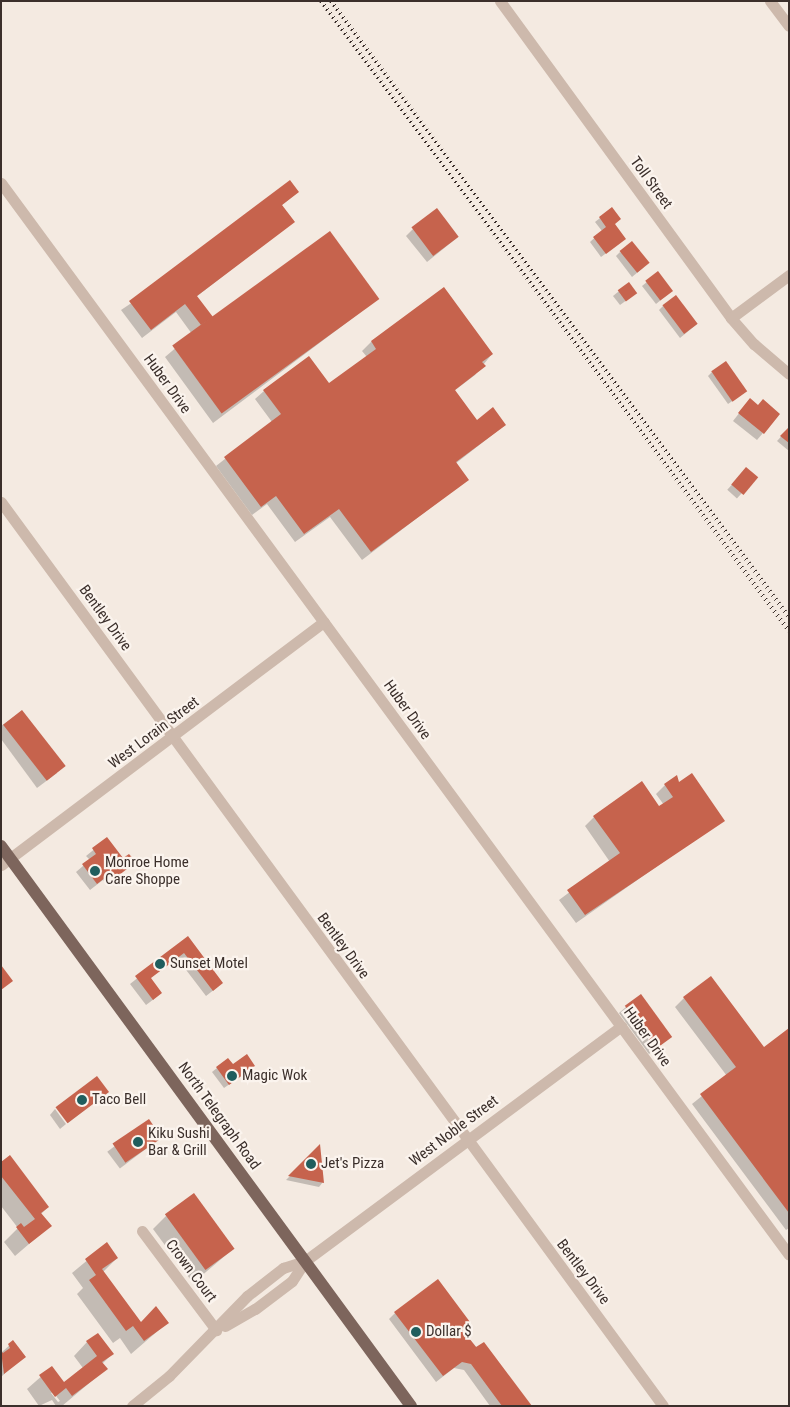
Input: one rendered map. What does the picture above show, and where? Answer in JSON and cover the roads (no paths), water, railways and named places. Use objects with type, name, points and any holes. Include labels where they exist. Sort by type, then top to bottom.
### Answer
[{"type":"main road","name":"North Telegraph Road","points":[[1,846],[6,862],[305,1261],[411,1406]]},
{"type":"street","name":"Toll Street","points":[[500,1],[731,318],[754,344],[789,374]]},
{"type":"street","points":[[770,1],[789,26]]},
{"type":"street","name":"Huber Drive","points":[[1,183],[789,1255]]},
{"type":"street","points":[[731,318],[789,275]]},
{"type":"street","name":"Bentley Drive","points":[[1,502],[174,737],[466,1141],[663,1406]]},
{"type":"street","name":"West Lorain Street","points":[[6,862],[324,622]]},
{"type":"street","name":"West Noble Street","points":[[132,1406],[169,1376],[216,1330],[247,1296],[284,1268],[305,1261],[621,1026]]},
{"type":"street","name":"Crown Court","points":[[142,1231],[216,1330]]},
{"type":"railway","points":[[321,1],[789,631]]},
{"type":"railway","points":[[331,1],[789,617]]},
{"type":"place","name":"Monroe Home Care Shoppe","points":[[95,871]]},
{"type":"place","name":"Sunset Motel","points":[[160,964]]},
{"type":"place","name":"Magic Wok","points":[[232,1076]]},
{"type":"place","name":"Taco Bell","points":[[82,1100]]},
{"type":"place","name":"Kiku Sushi Bar & Grill","points":[[138,1142]]},
{"type":"place","name":"Jet's Pizza","points":[[311,1164]]},
{"type":"place","name":"Dollar $","points":[[416,1332]]}]
